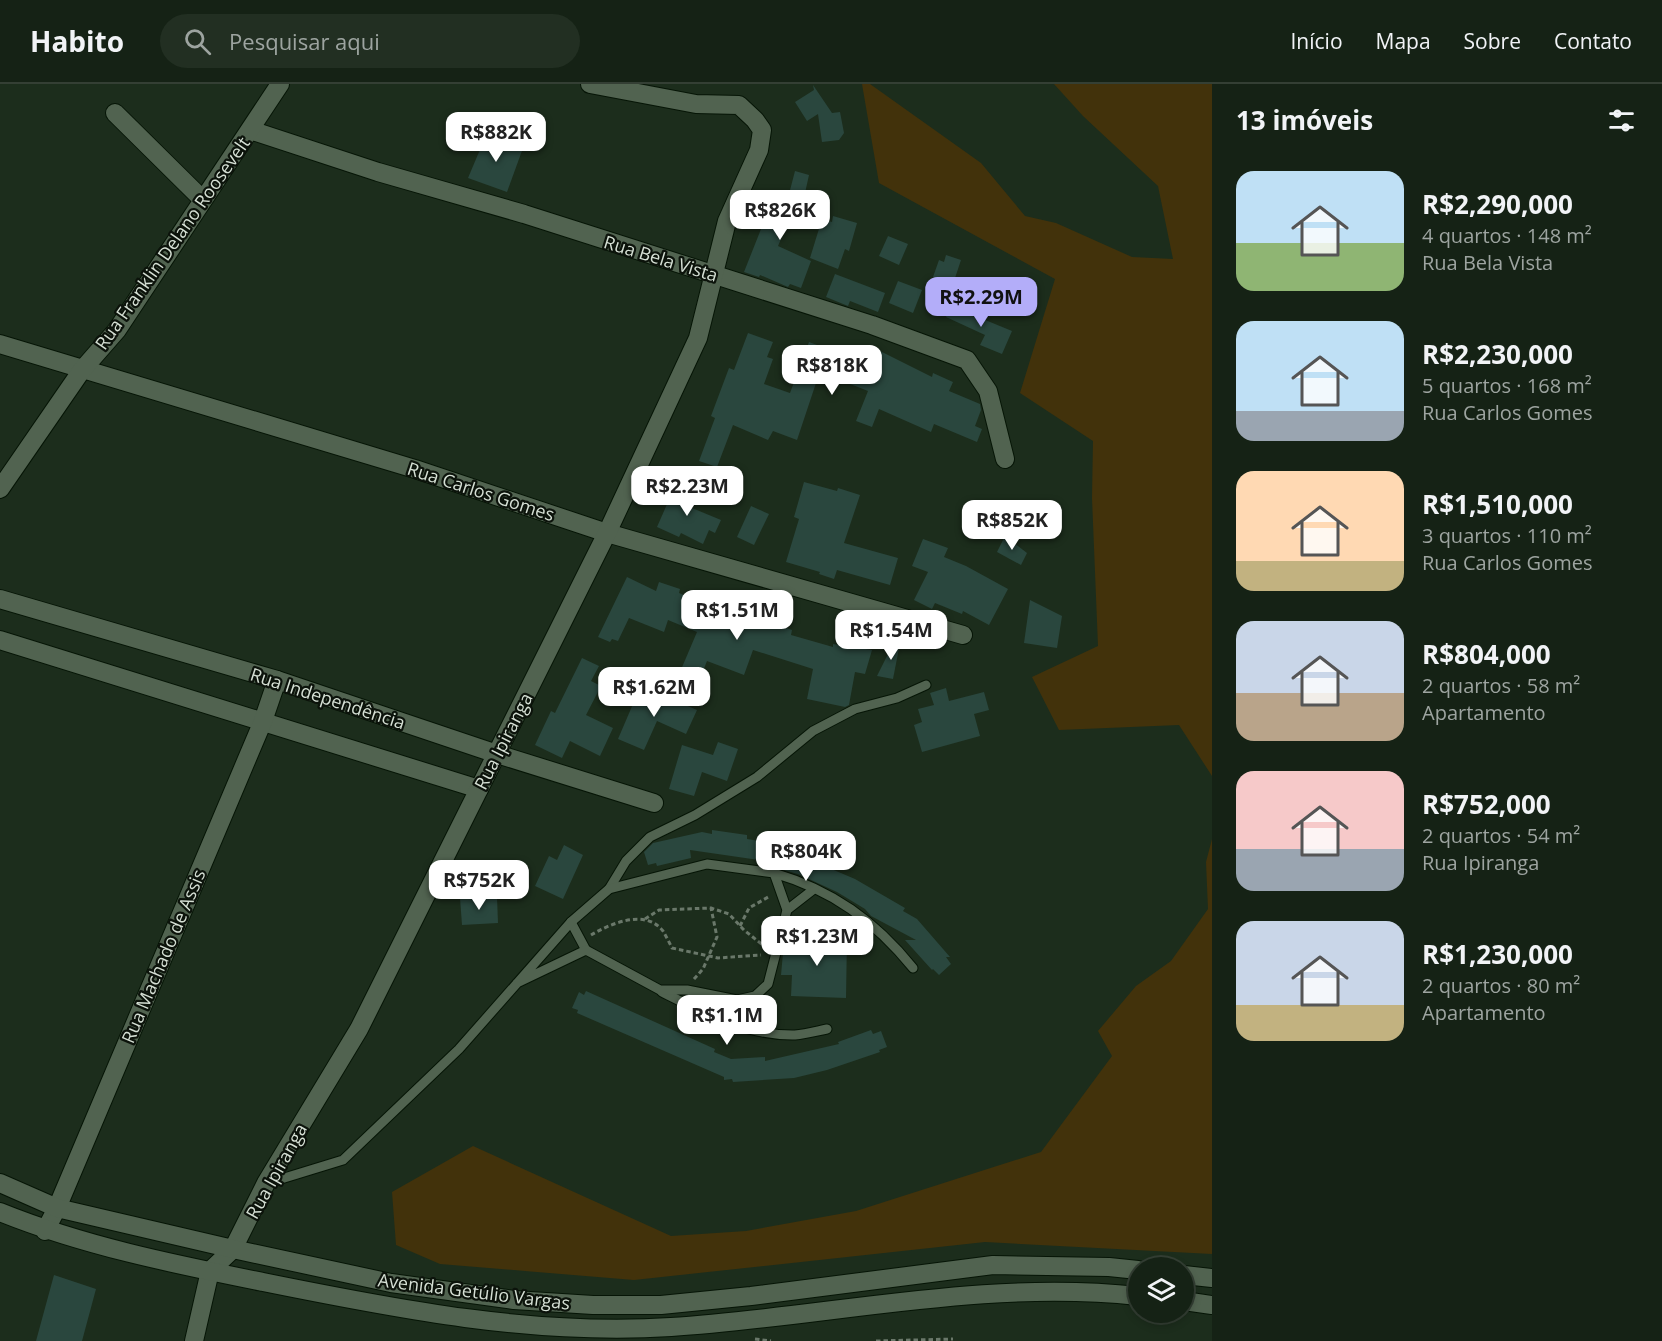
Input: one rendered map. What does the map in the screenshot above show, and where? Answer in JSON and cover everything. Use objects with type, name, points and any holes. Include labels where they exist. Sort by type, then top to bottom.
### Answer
[{"type":"street","name":"Rua Franklin Delano Roosevelt","points":[[0,489],[82,370],[117,330],[280,84]]},
{"type":"street","name":"Rua Ipiranga","points":[[210,1271],[233,1250],[266,1183],[360,1029],[607,533],[698,338],[727,221],[759,150],[762,130],[739,105],[696,104],[590,84]]},
{"type":"street","points":[[115,113],[202,199]]},
{"type":"street","name":"Rua Bela Vista","points":[[250,130],[378,172],[524,214],[872,324],[967,360],[988,391],[1005,459]]},
{"type":"street","name":"Rua Carlos Gomes","points":[[0,344],[415,469],[607,533],[963,635]]},
{"type":"street","name":"Rua Independência","points":[[0,599],[277,680],[497,754],[654,803]]},
{"type":"street","points":[[0,640],[479,789]]},
{"type":"street","name":"Rua Machado de Assis","points":[[45,1231],[57,1208],[263,721],[277,680]]},
{"type":"street","name":"Avenida Getúlio Vargas","points":[[0,1183],[57,1208],[233,1250],[391,1283],[514,1300],[593,1305],[661,1305],[752,1296],[993,1265],[1128,1269]]},
{"type":"street","name":"Avenida Getúlio Vargas","points":[[0,1212],[45,1231],[210,1271],[450,1316],[581,1328],[670,1327],[978,1293],[1101,1292],[1128,1295]]},
{"type":"street","points":[[194,1341],[210,1271]]},
{"type":"street","points":[[1194,1276],[1212,1278]]},
{"type":"street","points":[[1194,1302],[1212,1305]]},
{"type":"lane","points":[[266,1183],[343,1160],[459,1049],[571,922],[609,889],[626,861],[650,837],[695,815],[757,777],[813,731],[855,709],[897,698],[926,685]]},
{"type":"lane","points":[[609,889],[707,864],[774,873],[801,881],[864,916],[896,946],[913,968]]},
{"type":"lane","points":[[774,873],[787,910]]},
{"type":"lane","points":[[660,990],[687,990],[737,1000],[755,996],[768,984],[787,910],[814,889]]},
{"type":"lane","points":[[571,922],[586,950],[721,1021],[763,1031],[795,1035],[827,1029]]},
{"type":"lane","points":[[517,983],[586,950]]},
{"type":"path","points":[[740,926],[749,908],[779,890]]},
{"type":"path","points":[[687,990],[709,956],[717,937],[711,908]]},
{"type":"path","points":[[578,936],[590,935],[611,923],[645,919],[659,910],[711,908],[729,914],[740,926],[775,954]]},
{"type":"path","points":[[645,919],[662,929],[672,948],[709,956],[735,958],[775,954]]},
{"type":"path","points":[[876,1341],[953,1339]]},
{"type":"shaded area","points":[[862,84],[870,84],[981,163],[1025,216],[1056,223],[1132,257],[1173,259],[1158,186],[1083,116],[1054,84],[1212,84],[1212,776],[1179,725],[1059,730],[1032,677],[1098,646],[1092,498],[1093,441],[1020,393],[1055,279],[879,183]]},
{"type":"shaded area","points":[[1212,839],[1212,1254],[985,1242],[634,1280],[440,1264],[396,1245],[392,1192],[473,1146],[671,1236],[746,1231],[856,1211],[1041,1152],[1112,1056],[1098,1031],[1136,986],[1171,961],[1208,909],[1206,862]]},
{"type":"building","points":[[813,85],[832,113],[840,112],[844,133],[839,140],[822,142],[818,114],[807,121],[795,102],[814,90]]},
{"type":"building","points":[[487,133],[523,148],[507,192],[468,178]]},
{"type":"building","points":[[795,171],[809,175],[805,193],[777,237],[781,239],[778,246],[811,261],[801,288],[790,284],[788,287],[760,275],[759,277],[744,272],[765,219],[783,190],[789,194]]},
{"type":"building","points":[[833,216],[857,223],[849,251],[845,249],[838,269],[810,258],[822,219],[832,222]]},
{"type":"building","points":[[888,236],[908,244],[899,265],[879,256]]},
{"type":"building","points":[[946,255],[961,260],[953,284],[933,277],[939,260],[944,262]]},
{"type":"building","points":[[835,274],[885,293],[878,312],[850,301],[848,306],[826,297]]},
{"type":"building","points":[[898,281],[922,290],[913,313],[889,303]]},
{"type":"building","points":[[958,303],[980,313],[978,317],[1012,331],[1002,354],[980,345],[985,335],[946,317],[951,306],[956,308]]},
{"type":"building","points":[[748,333],[773,342],[767,357],[773,359],[764,384],[790,393],[809,342],[870,365],[876,349],[932,377],[933,373],[953,382],[949,391],[980,404],[981,410],[975,426],[982,429],[977,442],[934,424],[931,432],[879,409],[872,427],[856,421],[868,391],[825,374],[824,379],[818,377],[797,440],[773,431],[768,440],[733,425],[717,467],[699,461],[715,418],[711,416],[729,368],[734,370]]},
{"type":"building","points":[[804,482],[837,491],[838,488],[860,495],[844,543],[898,558],[890,585],[837,570],[834,579],[819,574],[820,572],[786,562],[799,519],[794,517]]},
{"type":"building","points":[[675,486],[698,495],[692,508],[721,520],[715,533],[709,530],[703,544],[681,533],[679,537],[657,527]]},
{"type":"building","points":[[751,506],[769,514],[754,545],[737,537]]},
{"type":"building","points":[[1005,536],[1027,553],[1021,565],[997,552]]},
{"type":"building","points":[[923,539],[948,548],[944,557],[1008,589],[989,625],[963,611],[962,614],[935,603],[932,609],[914,600],[928,572],[912,566]]},
{"type":"building","points":[[627,577],[656,591],[659,582],[680,589],[679,593],[708,605],[703,615],[733,628],[738,615],[765,625],[766,621],[792,630],[791,635],[833,647],[833,644],[872,650],[865,674],[855,672],[849,705],[845,707],[807,699],[813,669],[753,650],[744,675],[707,661],[699,681],[680,672],[697,632],[668,620],[664,632],[629,618],[618,641],[612,639],[610,642],[598,637]]},
{"type":"building","points":[[1030,600],[1062,616],[1057,648],[1024,643]]},
{"type":"building","points":[[897,636],[901,638],[893,679],[877,676]]},
{"type":"building","points":[[582,658],[599,666],[591,681],[601,686],[586,715],[613,728],[600,756],[570,741],[562,758],[535,745],[551,711],[555,713]]},
{"type":"building","points":[[946,688],[949,701],[984,692],[989,710],[974,714],[980,736],[922,752],[914,725],[922,722],[918,709],[934,705],[930,693]]},
{"type":"building","points":[[639,690],[669,698],[697,710],[686,734],[657,721],[644,750],[618,739]]},
{"type":"building","points":[[718,742],[738,749],[727,781],[702,772],[694,796],[669,789],[682,745],[713,755]]},
{"type":"building","points":[[712,830],[747,835],[747,839],[772,843],[804,853],[803,857],[855,879],[905,908],[903,911],[917,919],[950,957],[946,957],[951,964],[939,975],[905,940],[916,940],[871,916],[865,909],[837,892],[798,874],[764,864],[765,861],[690,850],[691,858],[657,866],[656,863],[648,865],[644,852],[653,843],[702,832],[712,834]]},
{"type":"building","points":[[564,845],[583,855],[563,899],[535,886],[549,856],[557,860]]},
{"type":"building","points":[[497,897],[498,923],[462,925],[460,898]]},
{"type":"building","points":[[792,937],[847,938],[846,998],[791,996],[792,975],[781,975],[783,953],[792,953]]},
{"type":"building","points":[[586,991],[715,1049],[714,1052],[731,1059],[765,1057],[765,1061],[839,1044],[838,1042],[871,1030],[873,1034],[881,1031],[887,1047],[879,1050],[880,1052],[827,1070],[794,1078],[733,1082],[732,1079],[724,1080],[724,1077],[577,1013],[578,1010],[572,1008],[579,992],[584,995]]},
{"type":"building","points":[[54,1275],[96,1289],[82,1341],[36,1341]]}]
